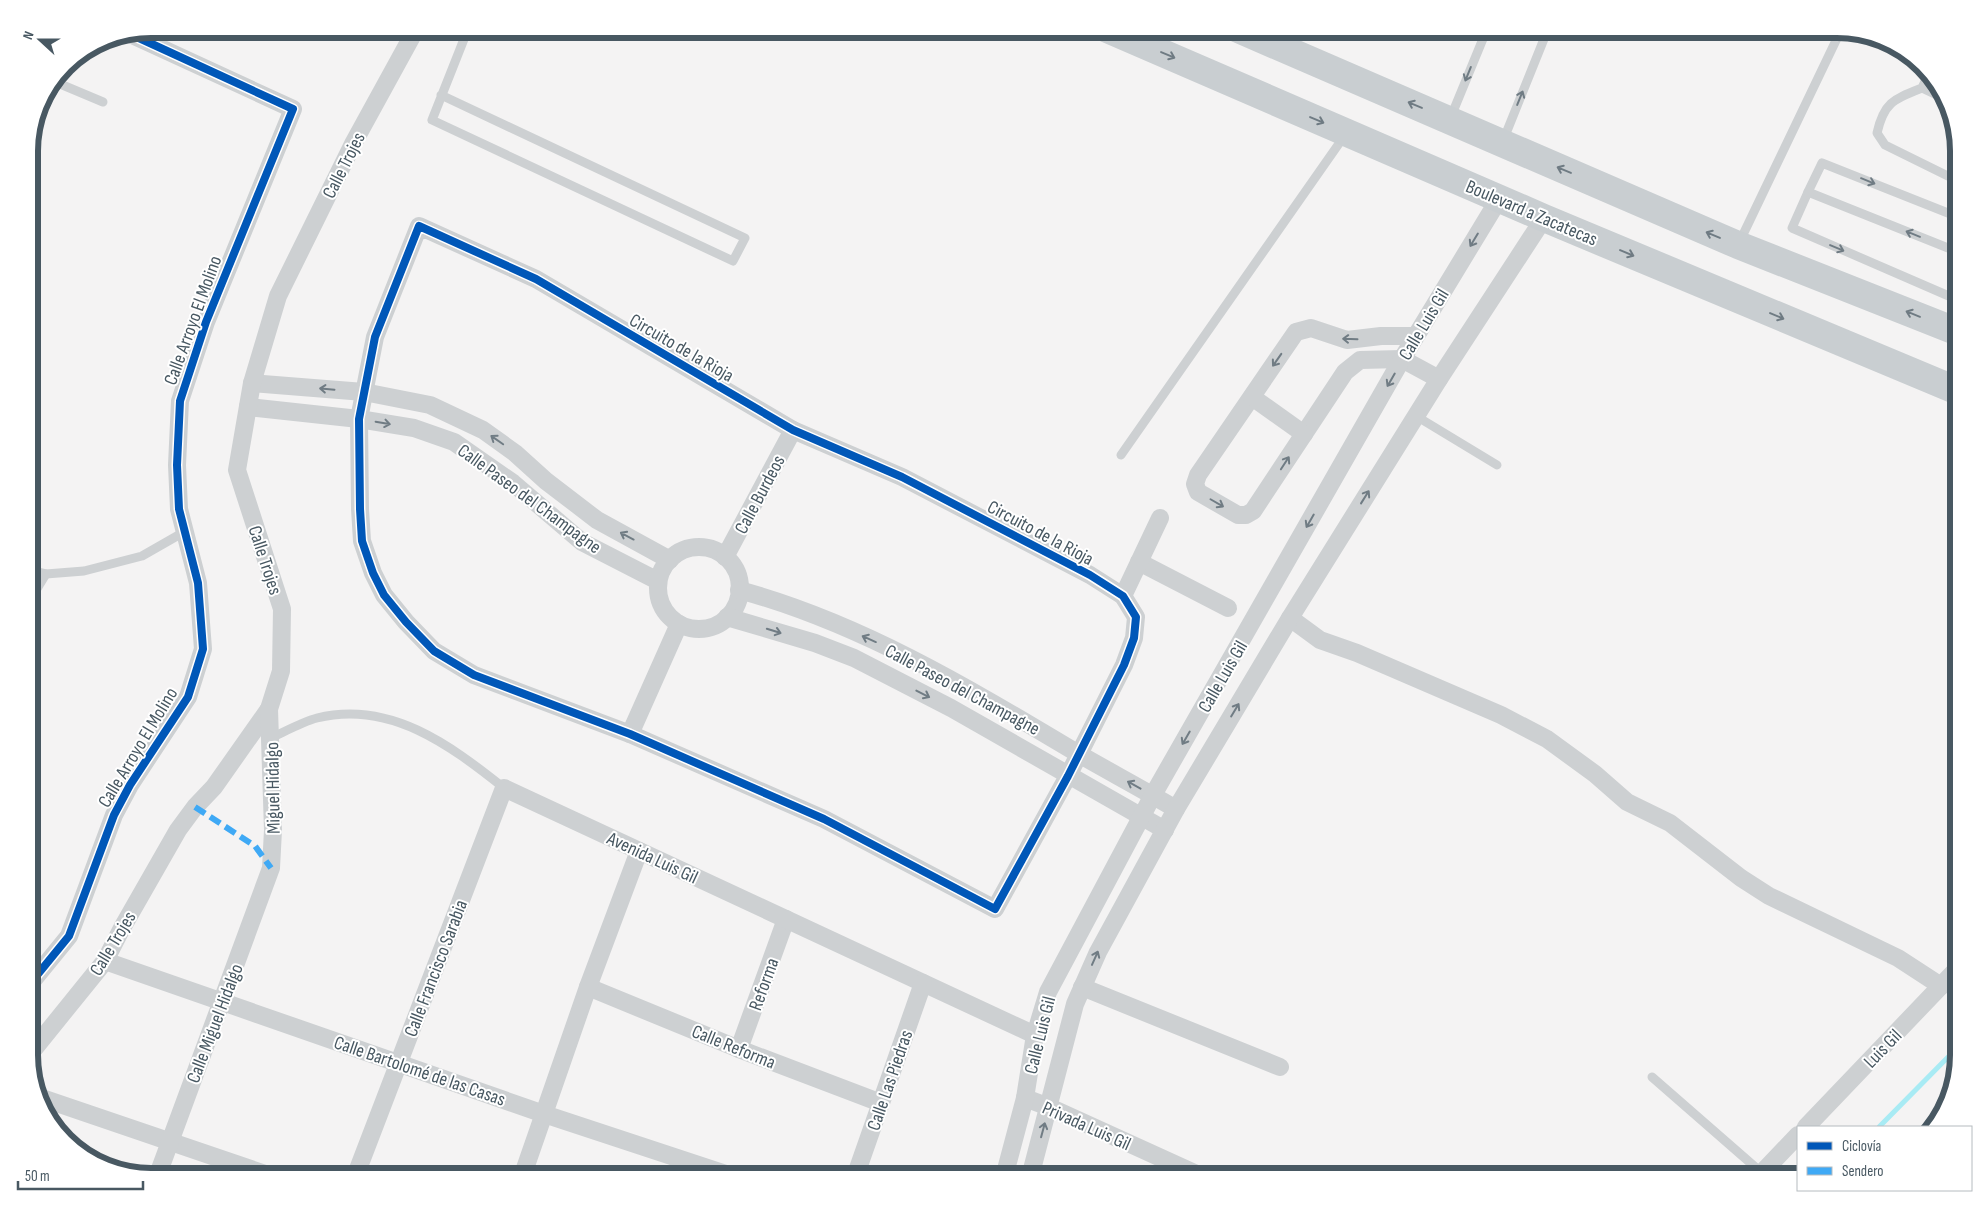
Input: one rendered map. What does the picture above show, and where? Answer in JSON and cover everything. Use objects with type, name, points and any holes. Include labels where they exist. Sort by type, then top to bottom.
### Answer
[{"type":"main road","name":"Boulevard a Zacatecas","points":[[1128,38],[1499,199],[1949,387]]},
{"type":"main road","points":[[1259,38],[1738,245],[1949,329]]},
{"type":"street","name":"Calle Arroyo El Molino","points":[[38,969],[69,936],[114,815],[130,785],[188,697],[203,648],[198,583],[179,509],[177,465],[180,401],[206,322],[293,109],[140,38]]},
{"type":"street","name":"Calle Trojes","points":[[38,1044],[105,961],[178,830],[195,807],[214,787],[269,708],[280,671],[282,609],[237,470],[252,383],[278,296],[354,142],[411,38]]},
{"type":"street","name":"Calle Luis Gil","points":[[1006,1168],[1025,1098],[1035,1035],[1048,992],[1141,817],[1402,359],[1499,199]]},
{"type":"street","name":"Calle Luis Gil","points":[[1032,1168],[1075,1004],[1098,952],[1176,809],[1290,618],[1439,379],[1544,218]]},
{"type":"street","name":"Circuito de la Rioja","points":[[419,226],[536,279],[792,430],[902,477],[1090,575],[1122,596],[1136,617],[1134,638],[1124,665],[1068,776],[995,909],[824,819],[630,734],[474,675],[434,651],[406,622],[384,595],[362,541],[359,419],[364,392],[375,337],[419,226]]},
{"type":"street","points":[[1416,336],[1380,336],[1347,340],[1311,328],[1296,332],[1198,475],[1195,484],[1198,492],[1238,514],[1246,515],[1253,511],[1345,372],[1360,360],[1402,359],[1439,379]]},
{"type":"street","name":"Calle Paseo del Champagne","points":[[252,383],[364,392],[430,405],[483,430],[516,453],[546,481],[597,520],[670,560]]},
{"type":"street","points":[[1252,397],[1304,434]]},
{"type":"street","name":"Calle Paseo del Champagne","points":[[248,406],[359,419],[414,428],[454,442],[513,483],[582,542],[658,582]]},
{"type":"street","name":"Calle Burdeos","points":[[725,557],[792,430]]},
{"type":"street","points":[[1122,596],[1160,518]]},
{"type":"street","points":[[691,548],[709,549],[725,557],[736,572],[740,590],[736,605],[727,617],[717,625],[704,629],[691,629],[669,617],[662,606],[658,594],[658,582],[662,569],[670,560],[679,552],[691,548]]},
{"type":"street","points":[[1139,562],[1228,608]]},
{"type":"street","name":"Calle Paseo del Champagne","points":[[740,590],[769,598],[817,616],[925,665],[999,705],[1079,754],[1176,809]]},
{"type":"street","name":"Calle Paseo del Champagne","points":[[727,617],[816,643],[854,658],[951,708],[1164,830]]},
{"type":"street","points":[[1290,618],[1320,640],[1357,653],[1501,715],[1547,739],[1595,774],[1627,802],[1670,824],[1741,878],[1769,896],[1898,958],[1941,986]]},
{"type":"street","points":[[630,734],[679,624]]},
{"type":"street","name":"Miguel Hidalgo","points":[[269,708],[272,738],[273,830],[271,868]]},
{"type":"street","name":"Avenida Luis Gil","points":[[504,788],[1035,1035]]},
{"type":"street","name":"Calle Francisco Sarabia","points":[[358,1168],[504,788]]},
{"type":"street","points":[[525,1168],[588,987],[639,851]]},
{"type":"street","name":"Calle Miguel Hidalgo","points":[[160,1168],[271,868]]},
{"type":"street","name":"Reforma","points":[[739,1049],[786,919]]},
{"type":"street","name":"Calle Bartolomé de las Casas","points":[[105,961],[544,1114],[708,1168]]},
{"type":"street","name":"Luis Gil","points":[[1807,1126],[1950,977]]},
{"type":"street","name":"Calle Las Piedras","points":[[859,1168],[923,983]]},
{"type":"street","name":"Calle Reforma","points":[[588,987],[739,1049],[881,1103]]},
{"type":"street","points":[[1082,987],[1280,1067]]},
{"type":"street","name":"Privada Luis Gil","points":[[1025,1098],[1183,1168]]},
{"type":"street","points":[[46,1100],[246,1168]]},
{"type":"street","points":[[1767,1168],[1797,1136]]},
{"type":"lane","points":[[441,95],[745,238],[733,260],[432,120],[441,95],[464,38]]},
{"type":"lane","points":[[1450,120],[1482,38]]},
{"type":"lane","points":[[1502,143],[1544,38]]},
{"type":"lane","points":[[1738,245],[1838,38]]},
{"type":"lane","points":[[1925,81],[1922,88],[1894,100],[1880,118],[1877,133],[1885,145],[1949,177]]},
{"type":"lane","points":[[60,84],[103,102]]},
{"type":"lane","points":[[1922,88],[1933,93]]},
{"type":"lane","points":[[1121,455],[1346,132]]},
{"type":"lane","points":[[1949,213],[1822,163],[1792,228],[1949,296]]},
{"type":"lane","points":[[1808,192],[1949,248]]},
{"type":"lane","points":[[1416,416],[1496,465]]},
{"type":"lane","points":[[38,572],[46,574],[84,571],[142,556],[184,532]]},
{"type":"lane","points":[[38,587],[46,574]]},
{"type":"lane","name":"Avenida Luis Gil","points":[[272,738],[315,718],[347,714],[369,714],[406,724],[436,739],[504,788]]},
{"type":"lane","points":[[1652,1077],[1752,1168]]},
{"type":"waterway","points":[[1880,1126],[1950,1055]]},
{"type":"marked path","points":[[195,807],[255,846],[271,868]]},
{"type":"cycle path","points":[[38,974],[69,936],[114,815],[130,785],[188,697],[203,649],[198,583],[179,509],[177,465],[180,401],[206,322],[293,109],[140,38]]},
{"type":"cycle path","points":[[419,226],[536,279],[793,430],[902,477],[1090,575],[1123,596],[1136,617],[1134,638],[1124,665],[1068,776],[995,909],[824,819],[630,734],[474,675],[434,651],[406,622],[384,595],[373,573],[362,541],[359,419],[375,337],[419,226]]}]
